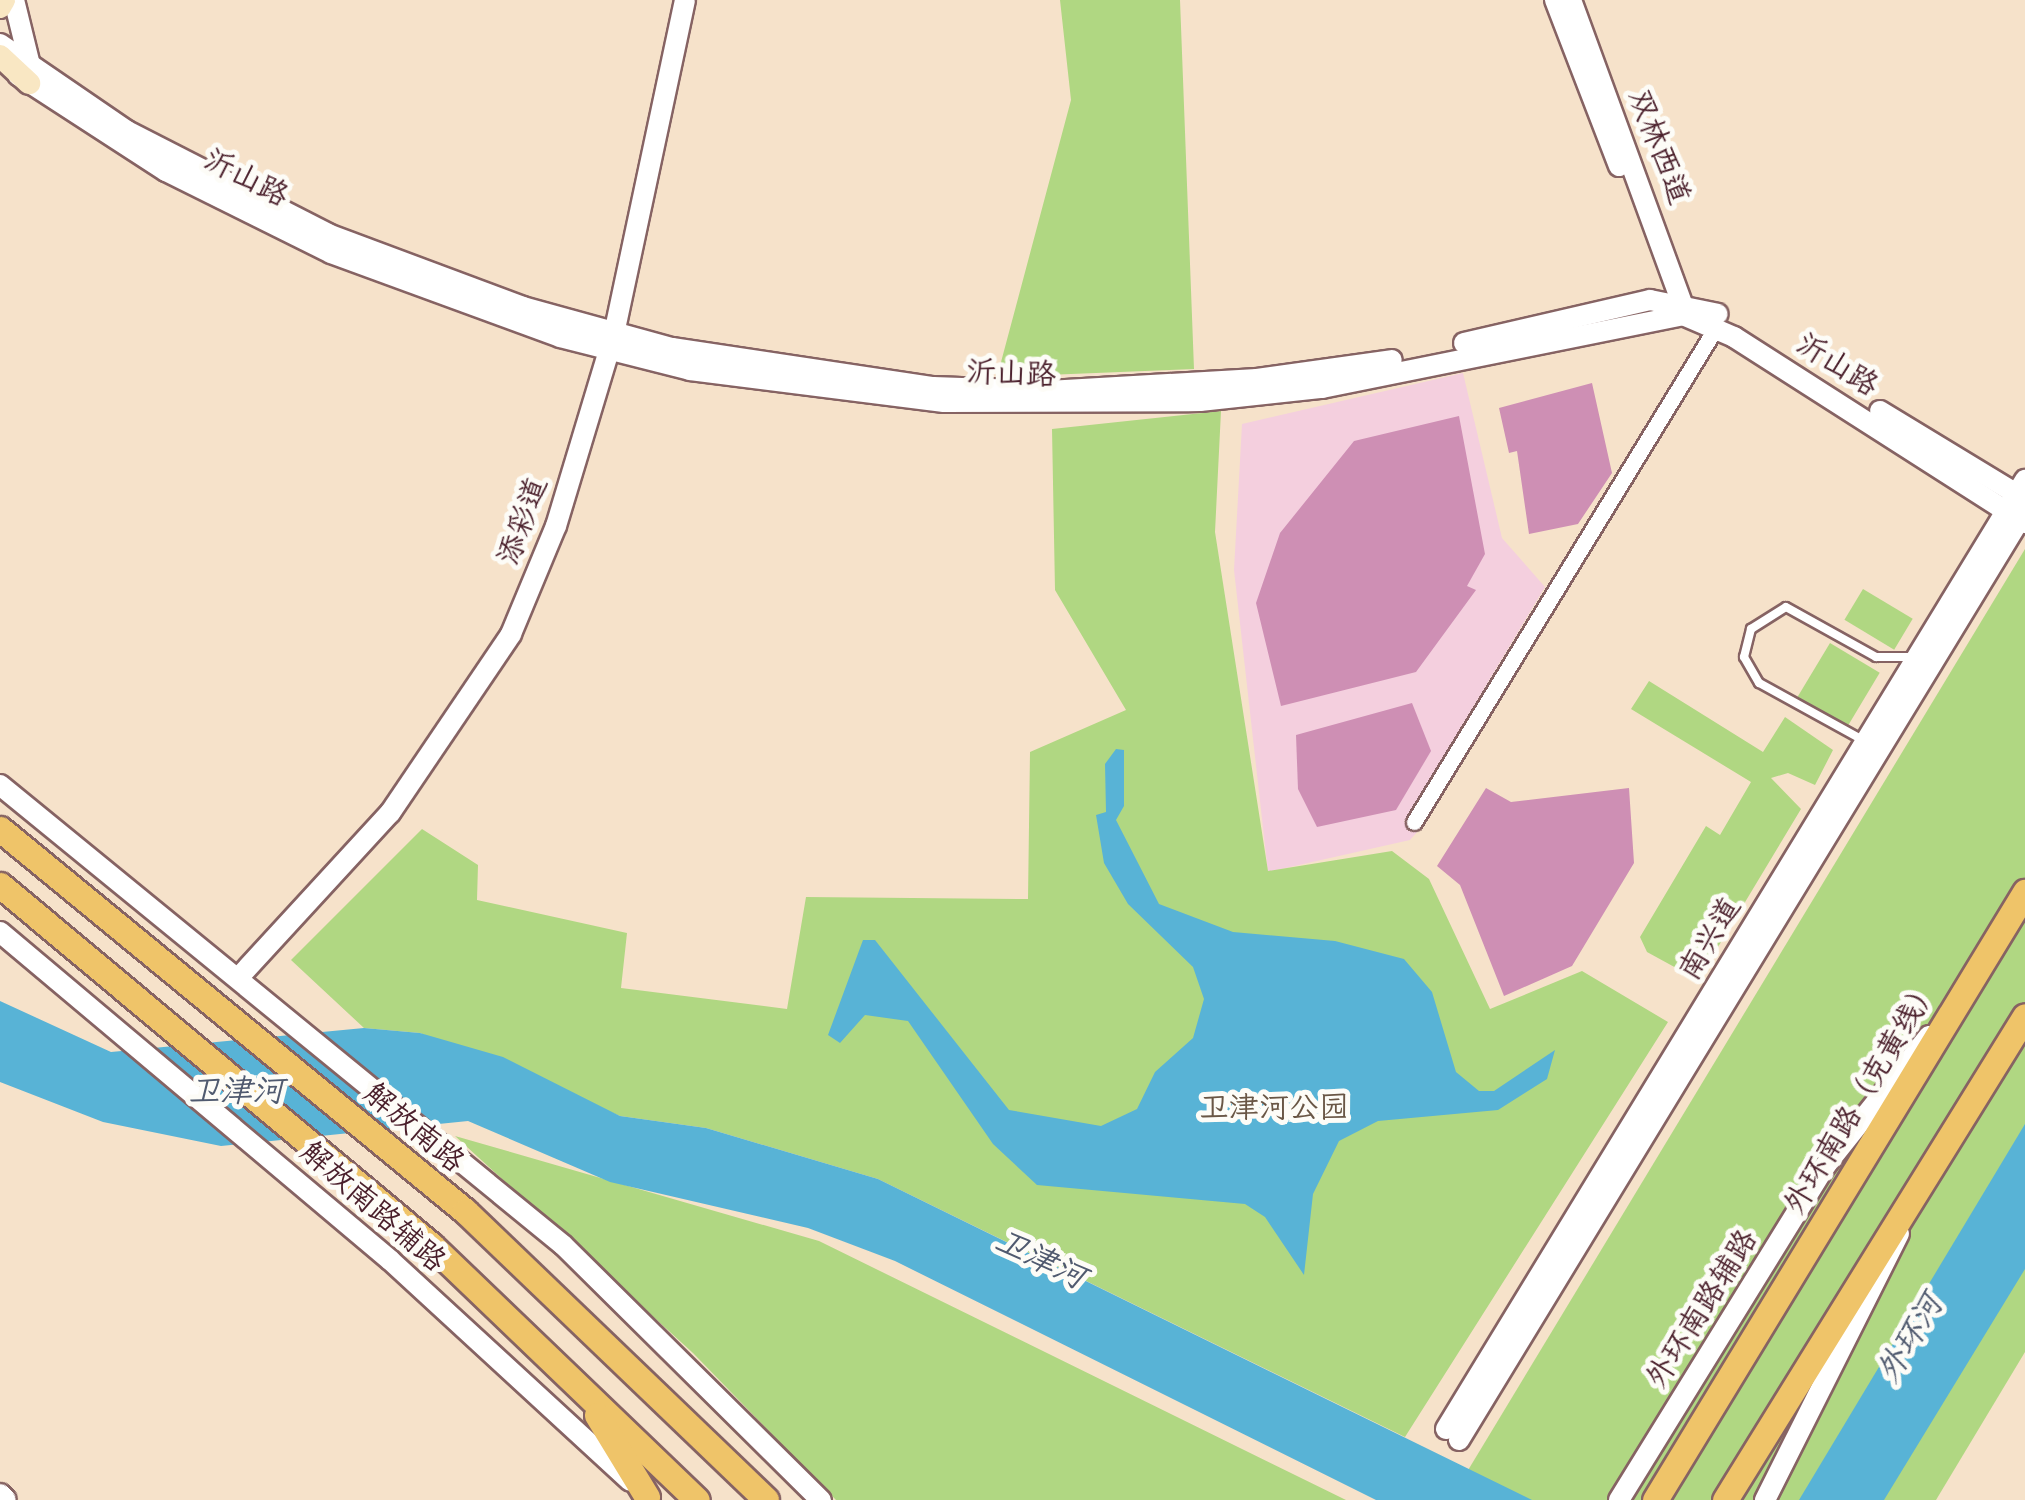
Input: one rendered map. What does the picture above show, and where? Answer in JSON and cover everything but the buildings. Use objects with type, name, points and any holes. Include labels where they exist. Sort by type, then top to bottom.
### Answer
[{"type":"highway","name":"解放南路","points":[[0,827],[465,1212],[766,1500]]},
{"type":"highway","points":[[6,892],[431,1245],[697,1500]]},
{"type":"highway","name":"外环南路（克黄线）","points":[[1655,1500],[2025,892]]},
{"type":"highway","points":[[1724,1500],[1809,1362],[1905,1219],[2025,1016]]},
{"type":"highway","points":[[579,1385],[648,1498]]},
{"type":"main road","points":[[0,8],[4,0]]},
{"type":"main road","points":[[0,59],[33,76]]},
{"type":"street","points":[[14,0],[18,40],[33,76]]},
{"type":"street","name":"添彩道","points":[[240,976],[390,813],[511,634],[556,526],[611,342],[685,0]]},
{"type":"street","name":"双林西道","points":[[1555,0],[1677,307]]},
{"type":"street","name":"双林西道","points":[[1571,0],[1677,307]]},
{"type":"street","name":"沂山路","points":[[0,44],[33,76],[166,171],[317,246],[611,342],[791,370],[1048,391],[1315,373],[1677,307],[1965,471],[2017,506]]},
{"type":"street","points":[[1414,822],[1712,334]]},
{"type":"street","points":[[1965,471],[1983,512],[1989,553]]},
{"type":"street","name":"南兴道","points":[[1989,553],[1921,650],[1867,738],[1452,1434],[1901,712],[2017,506]]},
{"type":"street","points":[[0,785],[240,976],[563,1245],[821,1500]]},
{"type":"street","name":"解放南路辅路","points":[[0,932],[282,1168],[648,1498]]},
{"type":"street","name":"外环南路辅路","points":[[1619,1500],[1826,1164],[1951,1013]]},
{"type":"street","points":[[1766,1500],[1871,1304],[1905,1219]]},
{"type":"street","points":[[0,1494],[6,1500]]},
{"type":"lane","points":[[1901,712],[1867,738],[1840,734],[1759,683],[1744,657],[1751,629],[1786,608],[1887,660],[1921,650]]},
{"type":"shaded area","points":[[1463,373],[1502,538],[1545,587],[1404,822],[1418,831],[1410,840],[1268,872],[1234,570],[1242,424]]},
{"type":"green space","points":[[1060,0],[1180,0],[1194,369],[997,377],[1071,100]]},
{"type":"green space","name":"卫津河公园","points":[[1221,411],[1215,532],[1268,871],[1392,851],[1429,879],[1490,1009],[1582,971],[1668,1022],[1405,1437],[878,1179],[706,1128],[620,1116],[420,1033],[364,1028],[291,960],[422,829],[478,865],[477,900],[627,933],[621,988],[787,1009],[806,897],[1028,899],[1030,752],[1126,710],[1055,590],[1052,429]]},
{"type":"green space","points":[[2025,549],[2025,1352],[1936,1500],[1450,1500]]},
{"type":"green space","points":[[1863,589],[1913,619],[1894,650],[1844,620]]},
{"type":"green space","points":[[1830,643],[1880,673],[1847,728],[1797,698]]},
{"type":"green space","points":[[1649,681],[1763,752],[1785,717],[1833,750],[1815,785],[1788,773],[1771,778],[1801,809],[1706,967],[1689,975],[1647,952],[1640,937],[1706,826],[1720,835],[1751,782],[1631,709]]},
{"type":"green space","points":[[455,1136],[819,1241],[1346,1500],[836,1500],[693,1353]]},
{"type":"water","points":[[1116,749],[1124,750],[1124,806],[1116,820],[1159,904],[1233,932],[1335,941],[1404,959],[1432,992],[1456,1072],[1479,1091],[1494,1091],[1555,1050],[1547,1079],[1498,1110],[1378,1121],[1339,1141],[1313,1194],[1304,1275],[1265,1217],[1245,1204],[1037,1185],[993,1144],[908,1021],[865,1015],[840,1043],[828,1035],[863,940],[875,940],[1009,1110],[1101,1126],[1137,1109],[1155,1072],[1193,1038],[1204,999],[1193,967],[1128,904],[1104,863],[1096,815],[1106,812],[1105,764]]},
{"type":"water","name":"卫津河","points":[[0,1001],[111,1052],[364,1028],[420,1033],[503,1057],[620,1116],[706,1128],[878,1179],[1532,1500],[1376,1500],[895,1261],[808,1228],[610,1182],[468,1121],[221,1146],[103,1122],[0,1082]]},
{"type":"water","name":"外环河","points":[[2025,1124],[2025,1269],[1884,1500],[1799,1500]]}]
